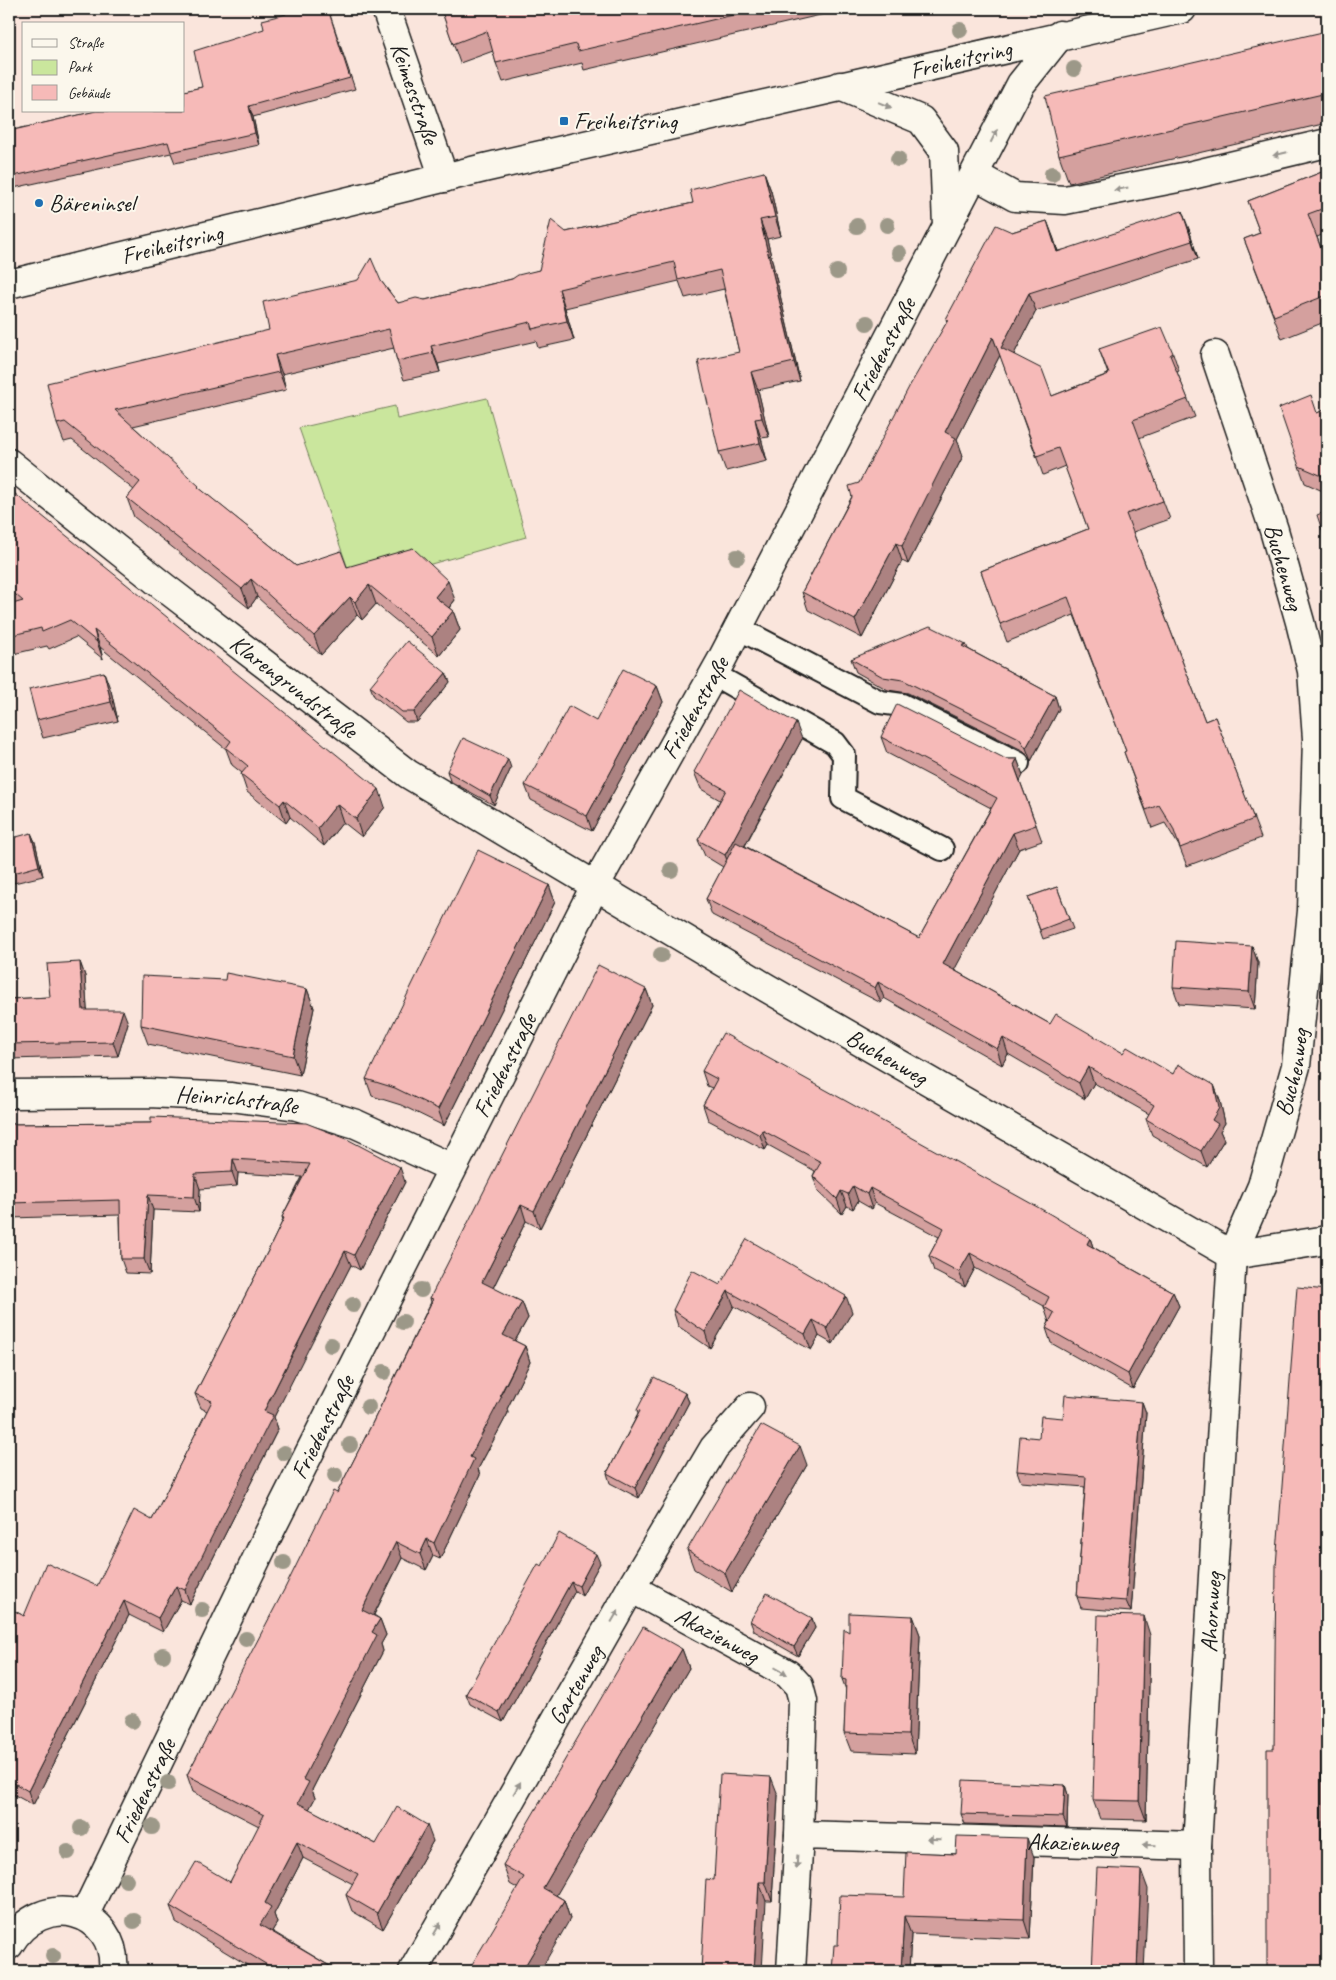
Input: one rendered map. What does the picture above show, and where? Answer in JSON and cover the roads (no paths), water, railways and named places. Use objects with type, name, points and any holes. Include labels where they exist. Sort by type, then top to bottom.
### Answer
[{"type":"street","name":"Keimesstraße","points":[[386,9],[444,178]]},
{"type":"street","name":"Freiheitsring","points":[[9,284],[444,178],[1060,35],[1182,9]]},
{"type":"street","name":"Friedenstraße","points":[[84,1916],[265,1542],[452,1168],[596,886],[738,628],[1021,84],[1060,35]]},
{"type":"street","name":"Friedenstraße","points":[[840,86],[921,120],[944,151],[946,226]]},
{"type":"street","points":[[974,175],[1015,196],[1065,200],[1188,176],[1327,143]]},
{"type":"street","name":"Buchenweg","points":[[596,886],[775,993],[1232,1255],[1262,1186],[1296,1066],[1312,912],[1317,739],[1312,671],[1300,622],[1274,530],[1215,355]]},
{"type":"street","name":"Klarengrundstraße","points":[[9,463],[164,587],[408,774],[596,886]]},
{"type":"street","name":"Heinrichstraße","points":[[9,1094],[149,1093],[231,1097],[297,1106],[356,1124],[452,1168]]},
{"type":"street","points":[[1232,1255],[1327,1240]]},
{"type":"street","name":"Ahornweg","points":[[1198,1971],[1197,1846],[1232,1255]]},
{"type":"street","name":"Gartenweg","points":[[413,1971],[631,1588],[714,1448],[750,1407]]},
{"type":"street","name":"Akazienweg","points":[[631,1588],[788,1674],[799,1686],[803,1701],[799,1835],[791,1971]]},
{"type":"street","name":"Akazienweg","points":[[799,1835],[1197,1846]]},
{"type":"street","points":[[9,1945],[16,1931],[30,1919],[48,1912],[66,1911],[84,1916],[99,1927],[110,1943],[114,1960],[113,1971]]},
{"type":"lane","points":[[738,628],[880,702],[902,705],[1018,763]]},
{"type":"lane","points":[[713,674],[835,742],[844,755],[843,798],[942,849]]},
{"type":"place","name":"Freiheitsring","points":[[564,121]]},
{"type":"place","name":"Bäreninsel","points":[[39,203]]}]
